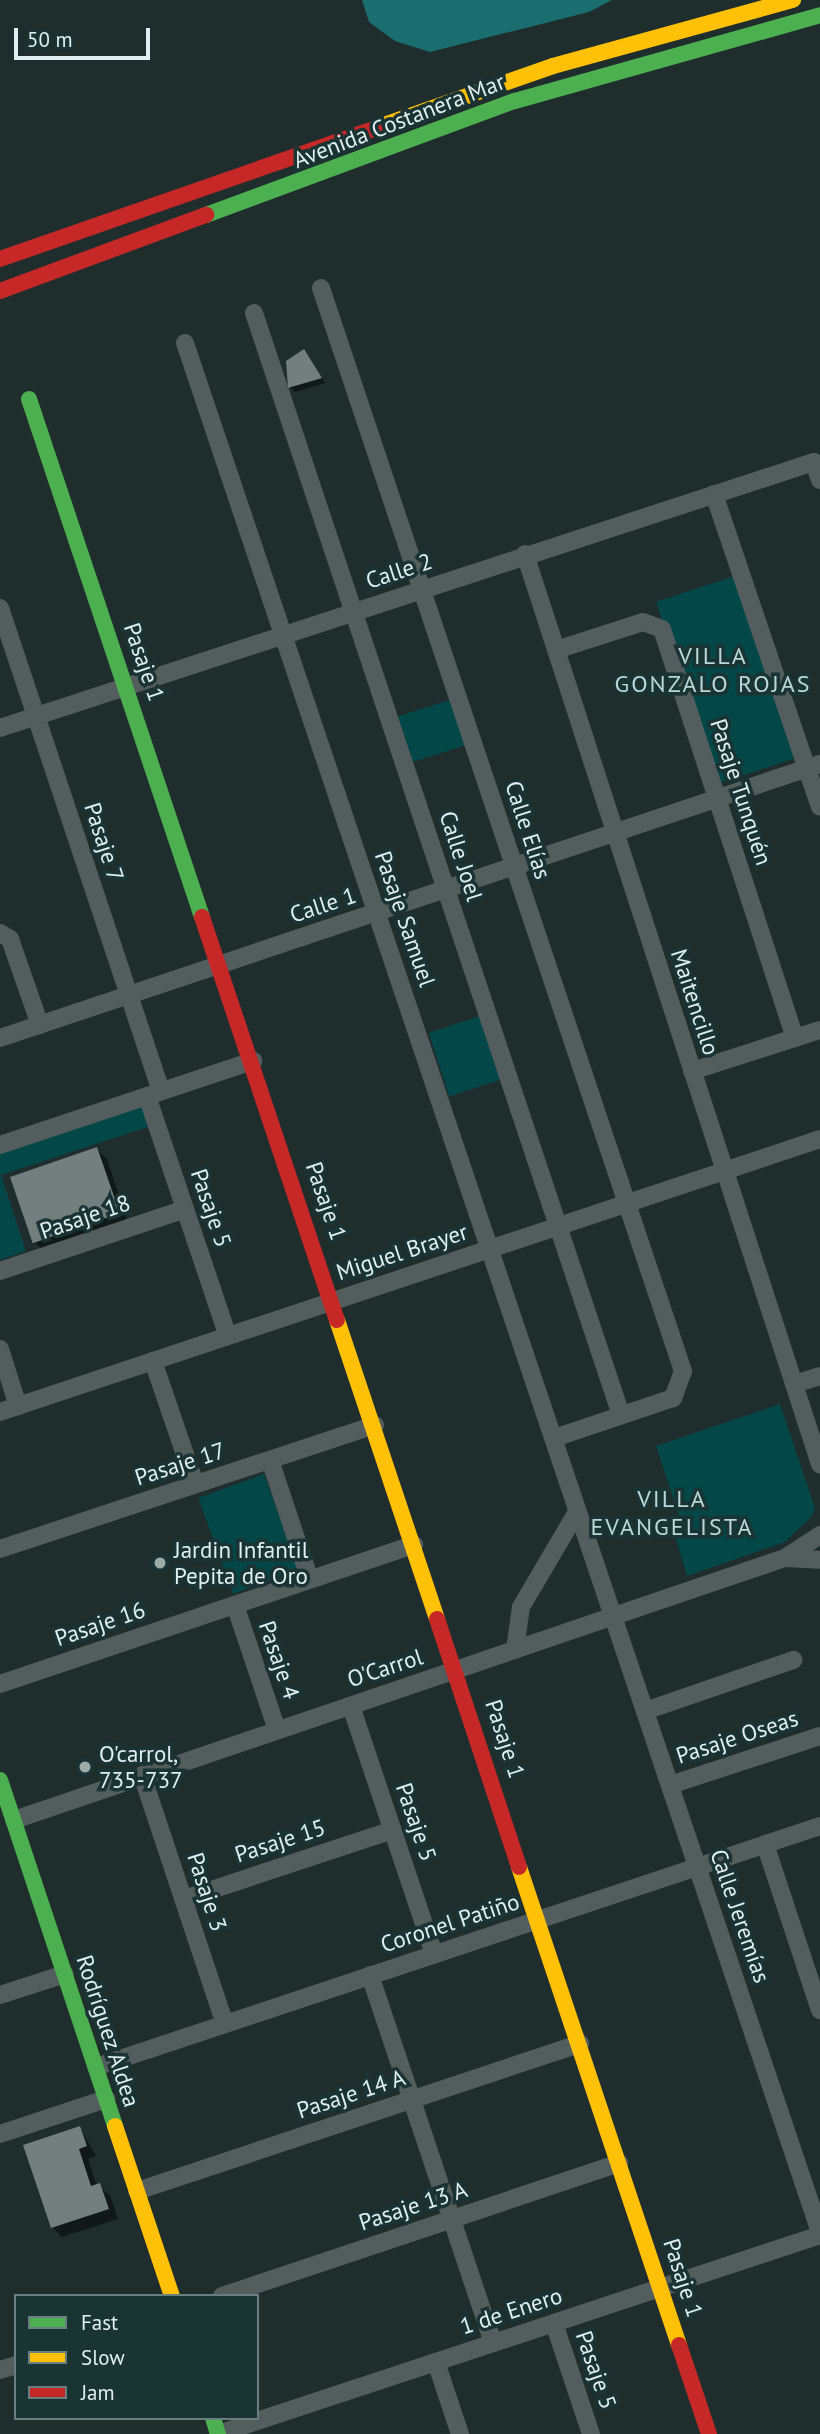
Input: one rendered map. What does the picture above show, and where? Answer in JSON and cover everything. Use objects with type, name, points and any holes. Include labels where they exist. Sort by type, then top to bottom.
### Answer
[{"type":"street","name":"Avenida Costanera Mar","points":[[0,259],[553,66],[793,0]]},
{"type":"street","name":"Avenida Costanera Mar","points":[[0,291],[515,101],[820,15]]},
{"type":"street","name":"Calle Elías","points":[[321,288],[682,1371],[681,1388],[621,1415]]},
{"type":"street","name":"Calle Joel","points":[[254,313],[621,1415]]},
{"type":"street","name":"Pasaje Samuel","points":[[185,343],[614,1616]]},
{"type":"street","name":"Pasaje 1","points":[[29,399],[334,1301],[709,2434]]},
{"type":"street","name":"Calle 2","points":[[0,728],[525,554],[814,462],[820,480]]},
{"type":"street","points":[[714,494],[813,766],[820,807]]},
{"type":"street","name":"Maitencillo","points":[[525,554],[820,1464]]},
{"type":"street","name":"Pasaje 7","points":[[0,608],[129,995],[154,1093]]},
{"type":"street","name":"Pasaje Tunquén","points":[[556,650],[643,622],[659,626],[795,1038]]},
{"type":"street","name":"Calle 1","points":[[0,1038],[813,766]]},
{"type":"street","points":[[3,933],[40,1025]]},
{"type":"street","points":[[692,1071],[820,1030]]},
{"type":"street","points":[[0,1144],[253,1060]]},
{"type":"street","name":"Pasaje 5","points":[[154,1093],[185,1209],[228,1336]]},
{"type":"street","name":"Miguel Brayer","points":[[0,1412],[820,1139]]},
{"type":"street","name":"Pasaje 18","points":[[0,1271],[185,1209]]},
{"type":"street","points":[[0,1349],[18,1406]]},
{"type":"street","points":[[153,1361],[195,1484]]},
{"type":"street","points":[[794,1384],[820,1376]]},
{"type":"street","points":[[554,1438],[621,1415]]},
{"type":"street","name":"Pasaje 17","points":[[0,1549],[375,1424]]},
{"type":"street","points":[[270,1460],[310,1580]]},
{"type":"street","points":[[515,1650],[521,1607],[577,1512]]},
{"type":"street","name":"O'Carrol","points":[[7,1823],[785,1558],[820,1535]]},
{"type":"street","name":"Pasaje 16","points":[[0,1684],[414,1545]]},
{"type":"street","name":"O'Carrol","points":[[785,1558],[820,1560]]},
{"type":"street","name":"Pasaje 4","points":[[235,1605],[277,1730]]},
{"type":"street","name":"Calle Jeremías","points":[[614,1616],[820,2233]]},
{"type":"street","points":[[645,1711],[793,1660]]},
{"type":"street","name":"Pasaje 5","points":[[351,1706],[434,1954]]},
{"type":"street","name":"Pasaje Oseas","points":[[670,1785],[820,1736]]},
{"type":"street","name":"Pasaje 3","points":[[142,1775],[225,2024]]},
{"type":"street","name":"Rodríguez Aldea","points":[[0,1780],[7,1823],[65,1974],[171,2294]]},
{"type":"street","name":"Coronel Patiño","points":[[96,2067],[820,1826]]},
{"type":"street","name":"Pasaje 15","points":[[184,1899],[393,1830]]},
{"type":"street","points":[[765,1844],[820,2010]]},
{"type":"street","points":[[0,1995],[65,1974]]},
{"type":"street","points":[[370,1975],[493,2343]]},
{"type":"street","name":"Pasaje 14 A","points":[[137,2191],[580,2044]]},
{"type":"street","points":[[0,2134],[106,2099]]},
{"type":"street","name":"Pasaje 13 A","points":[[228,2294],[620,2163]]},
{"type":"street","name":"1 de Enero","points":[[218,2434],[820,2233]]},
{"type":"street","name":"Pasaje 5","points":[[554,2323],[592,2434]]},
{"type":"street","points":[[436,2362],[460,2434]]},
{"type":"shaded area","points":[[362,0],[612,0],[589,12],[430,52],[395,41],[369,22]]},
{"type":"shaded area","points":[[735,576],[794,759],[715,784],[656,602]]},
{"type":"shaded area","points":[[452,699],[467,745],[413,762],[398,717]]},
{"type":"shaded area","points":[[480,1016],[501,1080],[449,1096],[429,1033]]},
{"type":"shaded area","points":[[141,1105],[148,1127],[1,1175],[26,1251],[0,1260],[0,1153]]},
{"type":"shaded area","points":[[780,1404],[815,1508],[812,1516],[785,1542],[687,1576],[673,1529],[682,1525],[656,1446]]},
{"type":"shaded area","points":[[264,1474],[299,1570],[233,1594],[198,1498]]},
{"type":"building","points":[[304,349],[322,378],[288,388],[286,361]]},
{"type":"building","points":[[97,1147],[120,1213],[33,1243],[10,1177]]},
{"type":"building","points":[[80,2126],[87,2146],[79,2149],[91,2186],[100,2183],[109,2209],[51,2228],[23,2145]]},
{"type":"traffic: fast","points":[[206,215],[515,101],[820,15]]},
{"type":"traffic: fast","points":[[29,399],[202,917]]},
{"type":"traffic: fast","points":[[0,1780],[115,2126]]},
{"type":"traffic: fast","points":[[214,2420],[218,2434]]},
{"type":"traffic: slow","points":[[378,127],[553,66],[793,0]]},
{"type":"traffic: slow","points":[[337,1320],[437,1619]]},
{"type":"traffic: slow","points":[[519,1867],[679,2345]]},
{"type":"traffic: slow","points":[[115,2126],[171,2294]]},
{"type":"traffic: jam","points":[[0,259],[378,127]]},
{"type":"traffic: jam","points":[[0,291],[206,215]]},
{"type":"traffic: jam","points":[[202,917],[337,1320]]},
{"type":"traffic: jam","points":[[437,1619],[519,1867]]},
{"type":"traffic: jam","points":[[679,2345],[709,2434]]},
{"type":"place","name":"Jardin Infantil Pepita de Oro","points":[[160,1563]]},
{"type":"place","name":"O'carrol, 735-737","points":[[85,1767]]},
{"type":"district","name":"VILLA GONZALO ROJAS","points":[[713,670]]},
{"type":"district","name":"VILLA EVANGELISTA","points":[[672,1513]]}]
